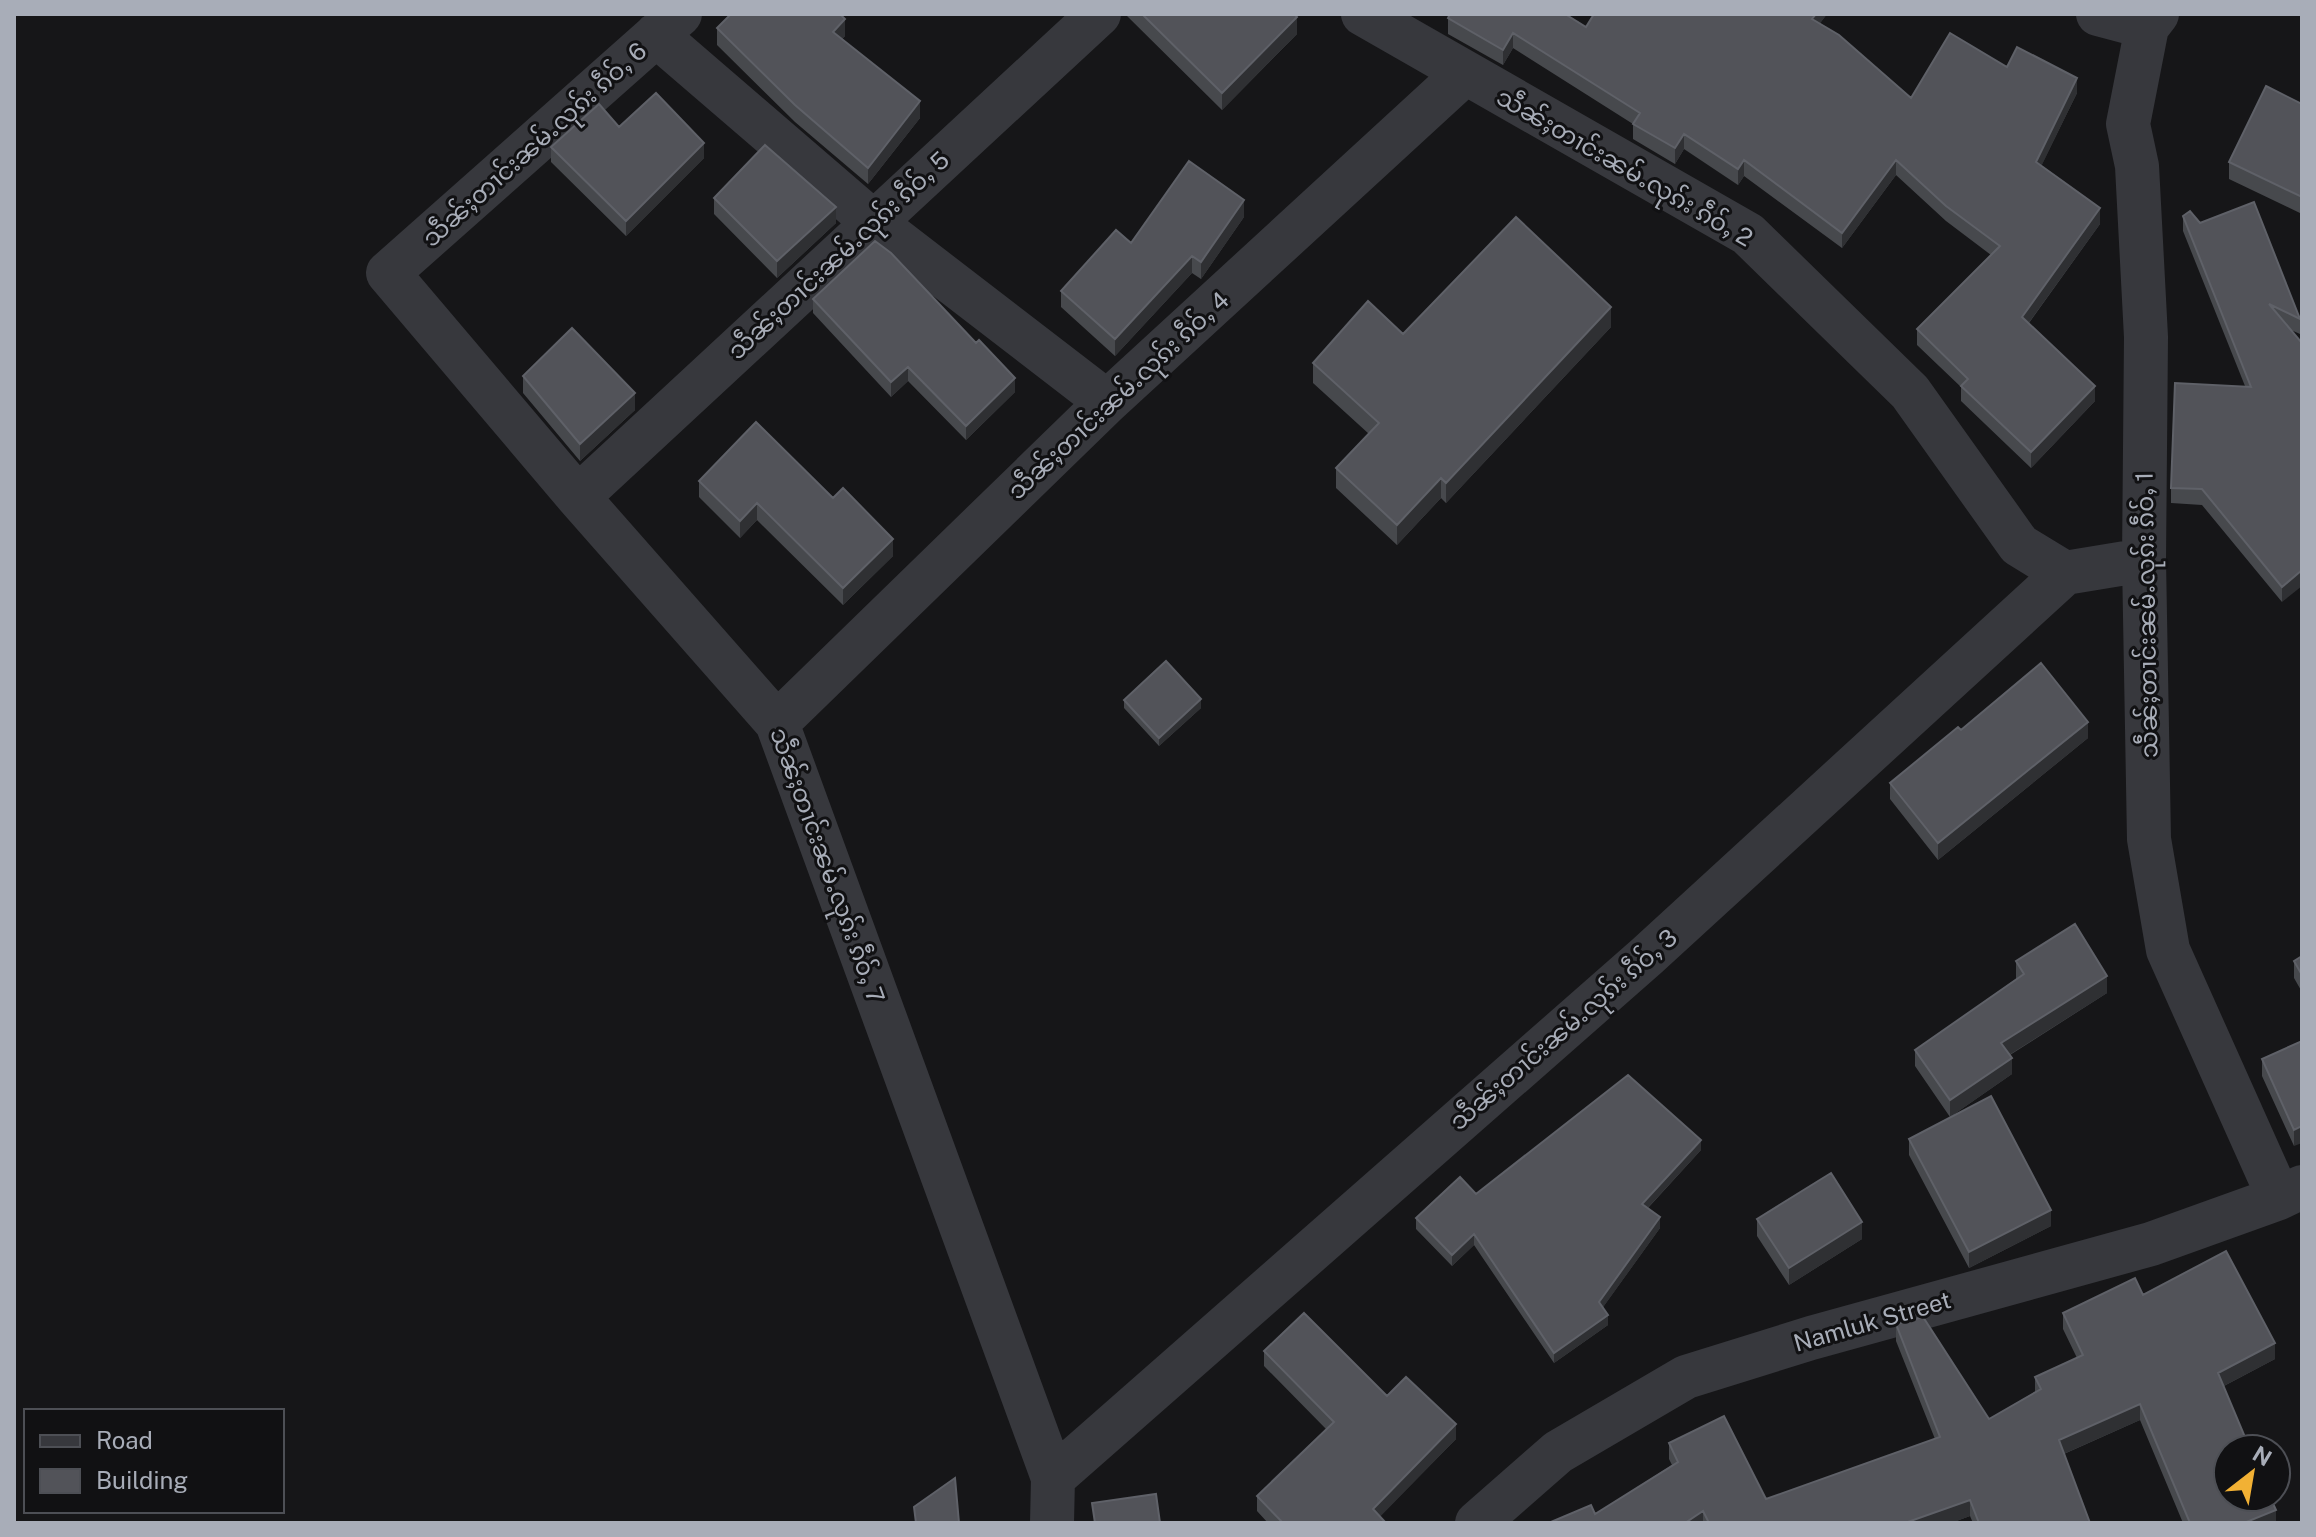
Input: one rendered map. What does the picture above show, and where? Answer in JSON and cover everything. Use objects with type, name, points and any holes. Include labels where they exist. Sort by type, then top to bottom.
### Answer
[{"type":"street","name":"သဵၼ်ႈတၢင်းၼမ်ႉလုၵ်း ၵဵဝ်ႇ 5","points":[[578,497],[1099,14]]},
{"type":"street","name":"သဵၼ်ႈတၢင်းၼမ်ႉလုၵ်း ၵဵဝ်ႇ 2","points":[[1363,14],[1748,234],[1910,392],[2019,545],[2065,573]]},
{"type":"street","points":[[2098,14],[2152,21]]},
{"type":"street","name":"သဵၼ်ႈတၢင်းၼမ်ႉလုၵ်း ၵဵဝ်ႇ 1","points":[[2152,21],[2128,124],[2137,166],[2146,337],[2144,560],[2149,839],[2168,950],[2290,1193]]},
{"type":"street","points":[[668,24],[873,222],[1107,402]]},
{"type":"street","name":"သဵၼ်ႈတၢင်းၼမ်ႉလုၵ်း ၵဵဝ်ႇ 6","points":[[388,273],[668,24]]},
{"type":"street","name":"သဵၼ်ႈတၢင်းၼမ်ႉလုၵ်း ၵဵဝ်ႇ 4","points":[[777,723],[1107,402],[1465,73]]},
{"type":"street","name":"သဵၼ်ႈတၢင်းၼမ်ႉလုၵ်း ၵဵဝ်ႇ 7","points":[[388,273],[578,497],[777,723],[1053,1478],[1052,1523]]},
{"type":"street","points":[[2065,573],[2144,560]]},
{"type":"street","name":"သဵၼ်ႈတၢင်းၼမ်ႉလုၵ်း ၵဵဝ်ႇ 3","points":[[1053,1478],[1647,956],[2065,573]]},
{"type":"street","name":"Namluk Street","points":[[1477,1523],[1558,1452],[1686,1377],[1811,1338],[2151,1244],[2290,1193]]},
{"type":"building","points":[[731,14],[840,14],[845,19],[833,32],[920,101],[868,168],[795,105],[717,28]]},
{"type":"building","points":[[1142,14],[1294,14],[1297,17],[1222,93]]},
{"type":"building","points":[[1450,14],[1565,14],[1586,27],[1594,14],[1816,14],[1812,19],[1839,35],[1911,98],[1950,33],[2007,67],[2017,47],[2077,78],[2036,162],[2100,208],[2022,317],[2095,386],[2031,452],[1961,386],[1968,379],[1917,329],[2000,246],[1946,206],[1896,160],[1842,233],[1744,160],[1738,169],[1684,134],[1675,148],[1633,124],[1640,113],[1513,33],[1503,50],[1448,18]]},
{"type":"building","points":[[2266,86],[2302,104],[2302,197],[2229,162]]},
{"type":"building","points":[[656,93],[704,143],[626,221],[551,147],[599,104],[619,127]]},
{"type":"building","points":[[765,145],[836,207],[777,261],[714,198]]},
{"type":"building","points":[[1189,161],[1244,200],[1201,262],[1192,256],[1115,339],[1061,291],[1116,230],[1131,243]]},
{"type":"building","points":[[2254,202],[2300,319],[2269,304],[2302,343],[2302,570],[2282,587],[2202,489],[2171,488],[2175,383],[2251,387],[2183,216],[2190,211],[2200,223]]},
{"type":"building","points":[[1516,217],[1611,307],[1446,483],[1441,478],[1397,525],[1336,468],[1379,423],[1313,363],[1368,301],[1403,334]]},
{"type":"building","points":[[875,241],[891,253],[976,343],[979,340],[1015,378],[966,426],[908,367],[891,382],[813,299]]},
{"type":"building","points":[[572,328],[635,393],[580,444],[523,376]]},
{"type":"building","points":[[756,422],[833,498],[843,488],[893,539],[843,588],[757,503],[740,521],[699,481]]},
{"type":"building","points":[[1166,661],[1201,699],[1159,738],[1124,700]]},
{"type":"building","points":[[2041,663],[2088,722],[1938,843],[1890,783],[1958,727],[1961,730]]},
{"type":"building","points":[[2075,924],[2107,976],[2001,1043],[2012,1058],[1950,1100],[1915,1050],[2024,974],[2016,961]]},
{"type":"building","points":[[2302,956],[2302,975],[2294,961]]},
{"type":"building","points":[[2302,1041],[2302,1126],[2294,1130],[2262,1059]]},
{"type":"building","points":[[1628,1075],[1701,1140],[1642,1204],[1660,1217],[1599,1302],[1608,1315],[1554,1353],[1474,1234],[1452,1255],[1416,1218],[1460,1177],[1476,1194]]},
{"type":"building","points":[[1991,1096],[2051,1210],[1969,1252],[1909,1139]]},
{"type":"building","points":[[1831,1173],[1862,1222],[1789,1268],[1757,1219]]},
{"type":"building","points":[[2226,1251],[2275,1343],[2218,1373],[2243,1433],[2212,1433],[2212,1513],[2269,1513],[2244,1523],[2190,1523],[2140,1404],[2059,1440],[2090,1523],[1979,1523],[1970,1500],[1905,1523],[1709,1523],[1703,1511],[1685,1523],[1551,1522],[1591,1505],[1595,1514],[1678,1462],[1669,1443],[1724,1416],[1766,1499],[1940,1437],[1896,1324],[1923,1317],[1989,1419],[2041,1389],[2035,1377],[2083,1355],[2063,1313],[2135,1278],[2143,1295]]},
{"type":"building","points":[[1304,1313],[1387,1396],[1406,1377],[1456,1424],[1373,1509],[1386,1523],[1283,1523],[1257,1496],[1334,1422],[1264,1351]]},
{"type":"building","points":[[955,1478],[959,1523],[916,1523],[914,1507]]},
{"type":"building","points":[[1156,1494],[1160,1523],[1095,1523],[1092,1503]]}]
